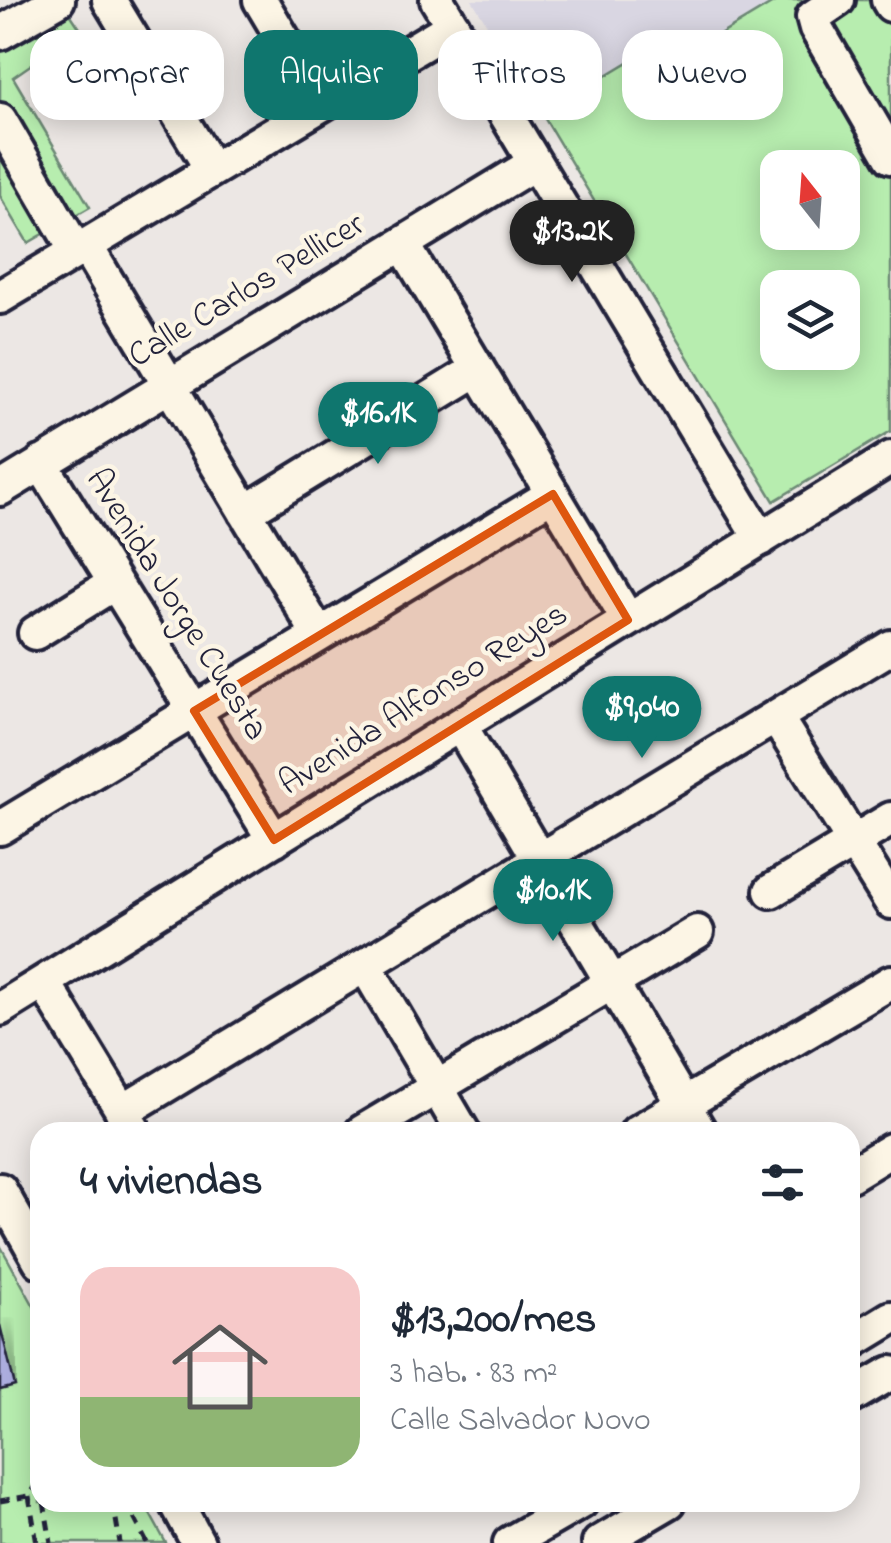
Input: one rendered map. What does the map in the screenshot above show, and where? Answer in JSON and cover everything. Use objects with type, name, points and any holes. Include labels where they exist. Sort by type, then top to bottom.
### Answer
[{"type":"street","points":[[0,32],[58,0]]},
{"type":"street","points":[[109,0],[212,170]]},
{"type":"street","points":[[260,0],[278,30]]},
{"type":"street","points":[[838,0],[813,17],[816,28],[891,158]]},
{"type":"street","points":[[418,33],[445,13],[761,538]]},
{"type":"street","points":[[0,120],[168,383],[319,635]]},
{"type":"street","points":[[0,297],[295,120]]},
{"type":"street","name":"Calle Carlos Pellicer","points":[[0,489],[168,383],[535,163]]},
{"type":"street","points":[[403,244],[628,620]]},
{"type":"street","points":[[245,512],[478,370]]},
{"type":"street","name":"Avenida Jorge Cuesta","points":[[41,463],[274,840]]},
{"type":"street","name":"Avenida Alfonso Reyes","points":[[0,1010],[761,538],[888,466]]},
{"type":"street","points":[[0,828],[553,494]]},
{"type":"street","points":[[35,633],[115,582]]},
{"type":"street","points":[[44,982],[129,1122],[365,966],[891,647]]},
{"type":"street","points":[[776,716],[891,902]]},
{"type":"street","points":[[460,725],[691,1119],[891,982]]},
{"type":"street","points":[[772,892],[891,818]]},
{"type":"street","points":[[379,1122],[697,932]]},
{"type":"street","points":[[365,966],[457,1122]]},
{"type":"street","points":[[860,1168],[891,1150]]},
{"type":"street","points":[[0,1190],[30,1243]]},
{"type":"street","points":[[860,1337],[891,1318]]},
{"type":"street","points":[[860,1391],[891,1373]]},
{"type":"street","points":[[181,1512],[198,1543]]},
{"type":"street","points":[[510,1543],[564,1512]]},
{"type":"street","points":[[617,1538],[655,1512]]},
{"type":"path","points":[[0,1501],[29,1496],[30,1502]]},
{"type":"path","points":[[32,1512],[37,1543]]},
{"type":"path","points":[[45,1512],[50,1543]]},
{"type":"path","points":[[115,1512],[120,1543]]},
{"type":"path","points":[[131,1512],[147,1543]]},
{"type":"highlighted area","points":[[553,494],[628,620],[274,840],[194,711]]},
{"type":"shaded area","points":[[472,0],[778,0],[728,30],[622,30],[622,65],[602,78],[602,30],[490,30]]},
{"type":"green space","points":[[21,0],[61,0],[81,30],[30,30],[30,65],[13,77],[30,106],[30,120],[38,120],[90,207],[28,243],[0,196],[0,12]]},
{"type":"green space","points":[[778,0],[891,0],[891,431],[774,501],[546,120],[602,120],[602,78],[622,66],[622,120],[783,120],[783,30],[728,30]]},
{"type":"green space","points":[[0,1245],[30,1299],[30,1512],[149,1512],[166,1543],[0,1543]]},
{"type":"building","points":[[0,1325],[15,1386],[0,1390]]}]
